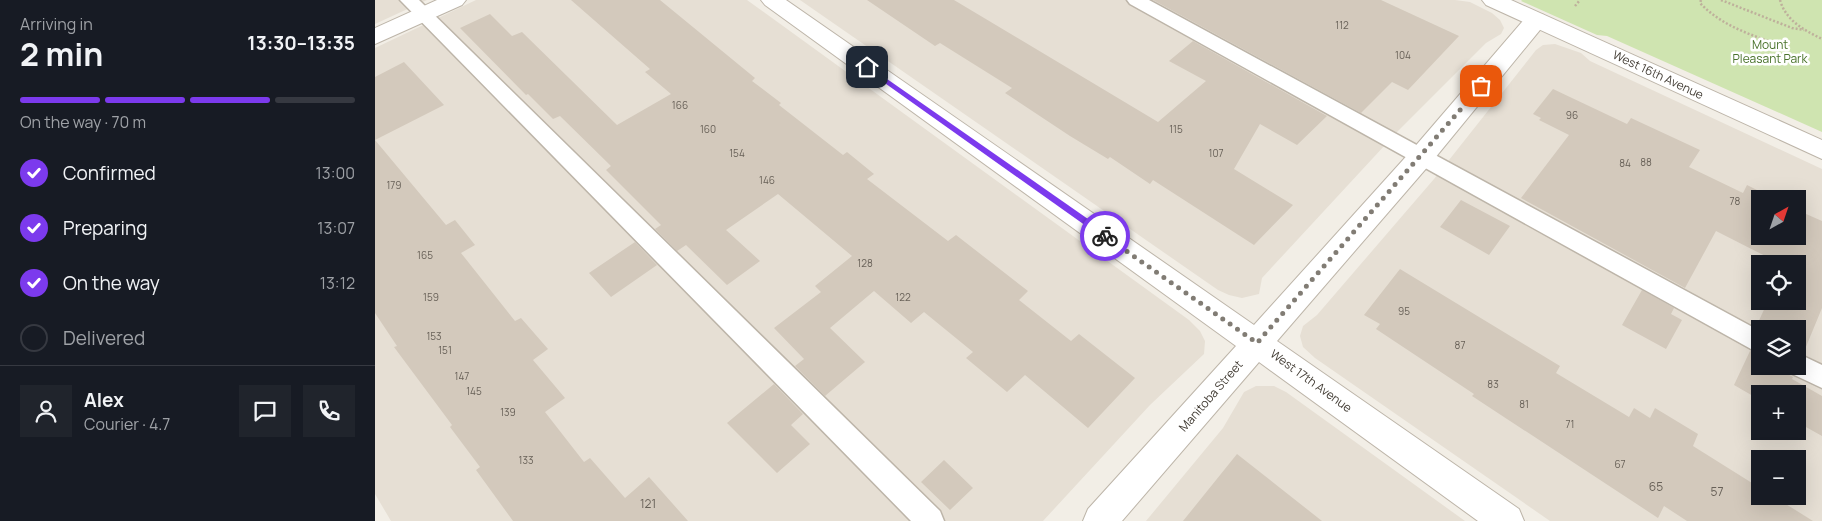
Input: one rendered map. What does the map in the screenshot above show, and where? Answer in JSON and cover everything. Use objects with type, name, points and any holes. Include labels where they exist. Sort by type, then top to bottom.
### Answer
[{"type":"street","points":[[375,37],[416,7],[455,0]]},
{"type":"street","name":"West 17th Avenue","points":[[772,0],[1507,521]]},
{"type":"street","name":"West 16th Avenue","points":[[1493,0],[1822,150]]},
{"type":"street","name":"Manitoba Street","points":[[1100,521],[1421,157],[1536,20]]},
{"type":"lane","points":[[1136,0],[1751,338]]},
{"type":"lane","points":[[416,7],[930,521]]},
{"type":"lane","points":[[1806,369],[1822,377]]},
{"type":"path","points":[[1575,6],[1580,0]]},
{"type":"path","points":[[1701,0],[1700,3],[1710,15],[1725,24],[1768,42]]},
{"type":"path","points":[[1721,0],[1792,28],[1804,30]]},
{"type":"path","points":[[1780,0],[1789,18],[1804,30],[1822,39]]},
{"type":"shaded area","points":[[375,0],[427,0],[375,24]]},
{"type":"shaded area","points":[[476,0],[747,0],[1189,320],[1200,331],[1205,341],[1204,354],[1150,405],[1043,521],[391,521],[375,494],[375,48]]},
{"type":"shaded area","points":[[800,0],[1455,0],[1470,2],[1492,13],[1500,20],[1504,28],[1501,34],[1486,43],[1398,131],[1262,278],[1259,294],[1242,298],[1218,290]]},
{"type":"shaded area","points":[[1555,44],[1581,53],[1590,61],[1822,169],[1822,521],[1550,521],[1315,358],[1303,347],[1300,336],[1303,326],[1317,315],[1434,179],[1536,50],[1543,45]]},
{"type":"shaded area","points":[[1256,386],[1274,386],[1286,392],[1465,521],[1146,521],[1223,428],[1244,392]]},
{"type":"green space","name":"Mount Pleasant Park","points":[[1522,0],[1822,0],[1822,132],[1607,36],[1597,35]]},
{"type":"building","points":[[571,0],[660,0],[755,78],[752,81],[781,103],[779,105],[843,155],[847,152],[874,174],[867,179],[948,241],[956,235],[1028,291],[1019,300],[1071,341],[1079,334],[1135,378],[1088,428],[1025,375],[1007,392],[966,358],[973,352],[924,312],[911,323],[874,291],[830,328],[865,362],[825,396],[795,366],[804,359],[774,328],[821,292],[815,286],[852,256],[778,194],[726,230],[760,261],[727,285],[686,245],[677,251],[655,229],[661,225],[606,170],[611,166],[560,116],[553,119],[528,94],[526,95],[460,28],[490,14],[512,36],[522,32],[617,125],[671,94],[645,72],[650,69]]},
{"type":"building","points":[[867,0],[954,0],[1158,122],[1206,81],[1169,61],[1193,41],[1327,116],[1297,145],[1260,124],[1234,169],[1293,205],[1254,245],[1153,180],[1150,184],[1110,157],[1108,159],[1070,136],[1005,93],[1012,88],[940,43],[935,46]]},
{"type":"building","points":[[1153,0],[1381,0],[1459,36],[1408,90],[1392,82],[1361,113]]},
{"type":"building","points":[[404,62],[444,105],[375,140],[375,77]]},
{"type":"building","points":[[1553,89],[1627,124],[1631,118],[1700,150],[1689,167],[1743,193],[1747,185],[1757,190],[1751,190],[1751,245],[1806,245],[1806,214],[1822,221],[1822,308],[1806,347],[1806,320],[1759,320],[1764,310],[1806,310],[1806,255],[1763,255],[1716,231],[1685,288],[1521,198],[1569,135],[1539,120],[1541,118],[1533,114]]},
{"type":"building","points":[[375,140],[446,225],[455,220],[475,245],[461,253],[515,321],[521,318],[548,349],[533,360],[565,398],[545,412],[584,462],[590,458],[625,498],[649,477],[688,521],[513,521],[476,470],[480,467],[450,427],[452,425],[394,347],[397,346],[375,313]]},
{"type":"building","points":[[1461,200],[1510,226],[1489,255],[1440,227]]},
{"type":"building","points":[[635,242],[657,265],[611,297],[589,273]]},
{"type":"building","points":[[1400,269],[1560,366],[1556,373],[1629,417],[1634,408],[1650,418],[1655,408],[1698,434],[1693,446],[1751,482],[1751,505],[1787,505],[1813,521],[1687,521],[1664,506],[1658,518],[1472,396],[1474,394],[1376,329],[1380,324],[1364,315]]},
{"type":"building","points":[[1642,290],[1674,308],[1671,314],[1682,320],[1666,349],[1622,325]]},
{"type":"building","points":[[1750,351],[1751,375],[1790,375],[1793,377],[1792,379],[1803,385],[1751,385],[1751,395],[1734,385]]},
{"type":"building","points":[[774,384],[803,414],[791,425],[810,444],[777,473],[727,423]]},
{"type":"building","points":[[1806,387],[1822,396],[1822,436],[1806,427]]},
{"type":"building","points":[[1237,454],[1322,521],[1183,521]]},
{"type":"building","points":[[944,460],[973,488],[950,510],[921,482]]},
{"type":"way so far","points":[[1105,236],[1257,343],[1481,86]]},
{"type":"route","points":[[867,67],[1105,236]]}]
